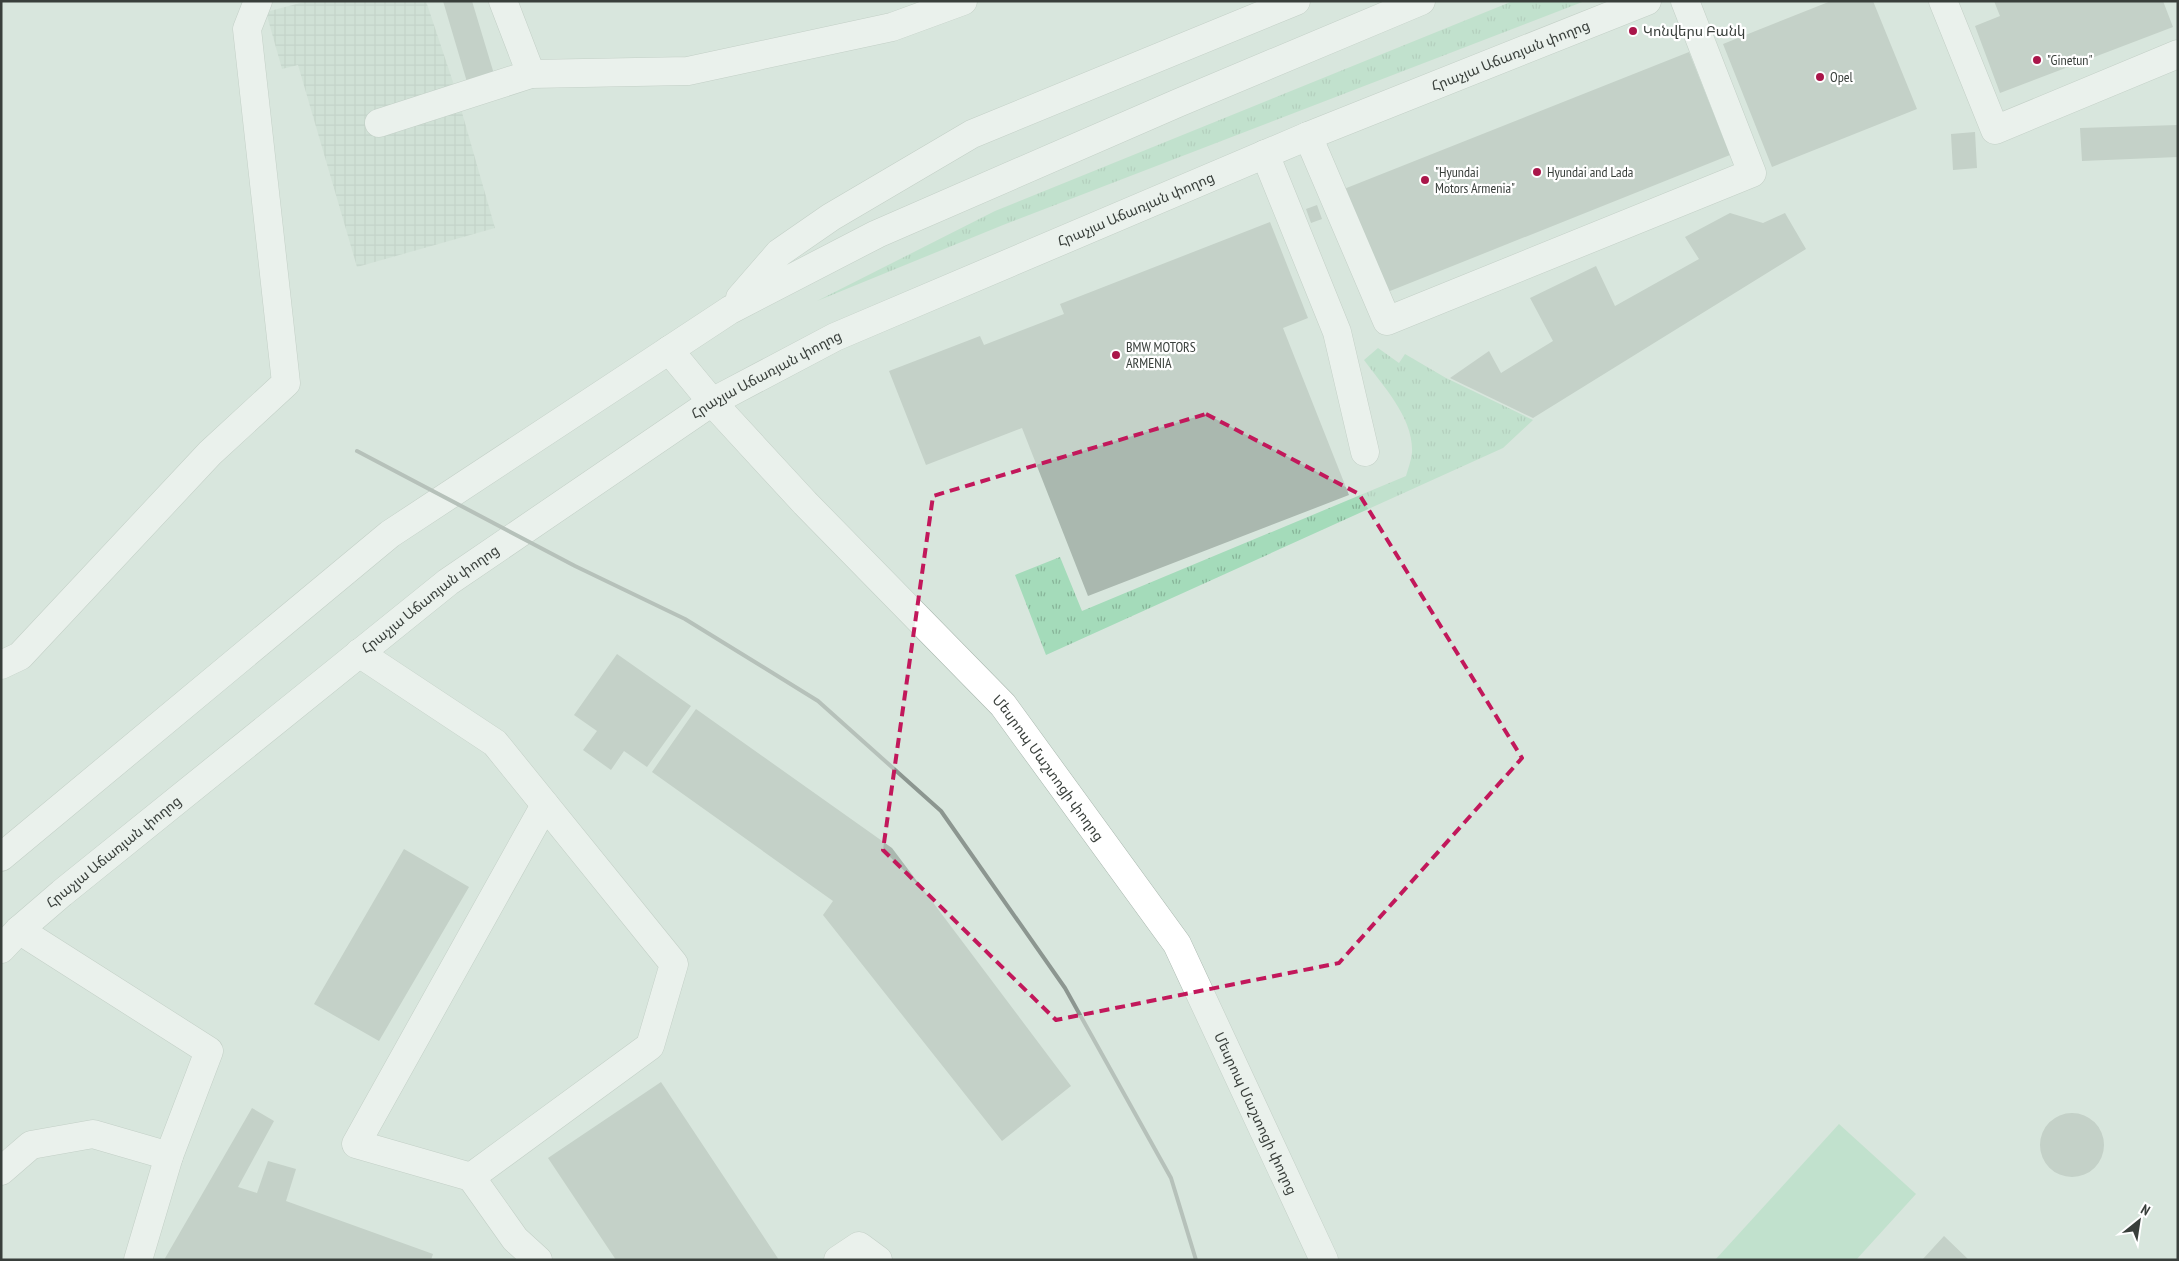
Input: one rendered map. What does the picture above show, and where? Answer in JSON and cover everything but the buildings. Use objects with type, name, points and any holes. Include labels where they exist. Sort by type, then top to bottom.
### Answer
[{"type":"main road","points":[[1,665],[20,656],[210,453],[286,383],[247,29],[258,1]]},
{"type":"main road","points":[[502,1],[530,74]]},
{"type":"main road","points":[[379,123],[530,74],[688,71],[892,27],[964,1]]},
{"type":"main road","points":[[730,310],[779,253],[831,217],[972,134],[1296,1]]},
{"type":"main road","points":[[1,857],[390,534],[730,310],[877,234],[1178,103],[1421,1]]},
{"type":"main road","name":"Հրաչյա Աճառյան փողոց","points":[[10,940],[62,893],[448,582],[712,402],[835,338],[1308,136],[1648,1]]},
{"type":"main road","points":[[1308,136],[1388,321],[1752,173],[1685,1]]},
{"type":"main road","points":[[1943,1],[1995,130],[2178,54]]},
{"type":"main road","points":[[1265,154],[1337,332],[1365,452]]},
{"type":"main road","name":"Մեսրոպ Մաշտոցի փողոց","points":[[669,350],[712,402],[805,503],[1003,705],[1177,944],[1324,1260]]},
{"type":"main road","points":[[359,654],[495,743],[674,964],[650,1046],[472,1177]]},
{"type":"main road","points":[[538,1260],[515,1240],[472,1177],[356,1144],[545,805]]},
{"type":"main road","points":[[10,940],[209,1051],[170,1156],[138,1260]]},
{"type":"main road","points":[[1,1171],[32,1145],[93,1134],[170,1156]]},
{"type":"main road","points":[[838,1260],[859,1246],[878,1260]]},
{"type":"highlighted area","points":[[1206,414],[1359,494],[1522,758],[1339,963],[1056,1020],[883,850],[933,496]]},
{"type":"shaded area","points":[[308,1],[426,1],[455,88],[495,228],[357,267],[298,65],[282,69],[266,12]]},
{"type":"green space","points":[[1513,1],[1585,1],[1003,225],[817,301],[995,211]]},
{"type":"green space","points":[[1378,348],[1399,363],[1405,354],[1446,378],[1533,420],[1503,448],[1046,655],[1015,575],[1060,557],[1082,611],[1406,476],[1412,453],[1408,427],[1396,403],[1364,360]]},
{"type":"green space","points":[[1839,1124],[1916,1194],[1856,1260],[1715,1260]]},
{"type":"railway","points":[[357,451],[575,566],[685,619],[818,701],[941,811],[1065,988],[1171,1178],[1196,1260]]},
{"type":"place","name":"Կոնվերս Բանկ","points":[[1633,31]]},
{"type":"place","name":"\"Ginetun\"","points":[[2037,60]]},
{"type":"place","name":"Opel","points":[[1820,77]]},
{"type":"place","name":"Hyundai and Lada","points":[[1537,172]]},
{"type":"place","name":"\"Hyundai Motors Armenia\"","points":[[1425,180]]},
{"type":"place","name":"BMW MOTORS ARMENIA","points":[[1116,355]]}]
